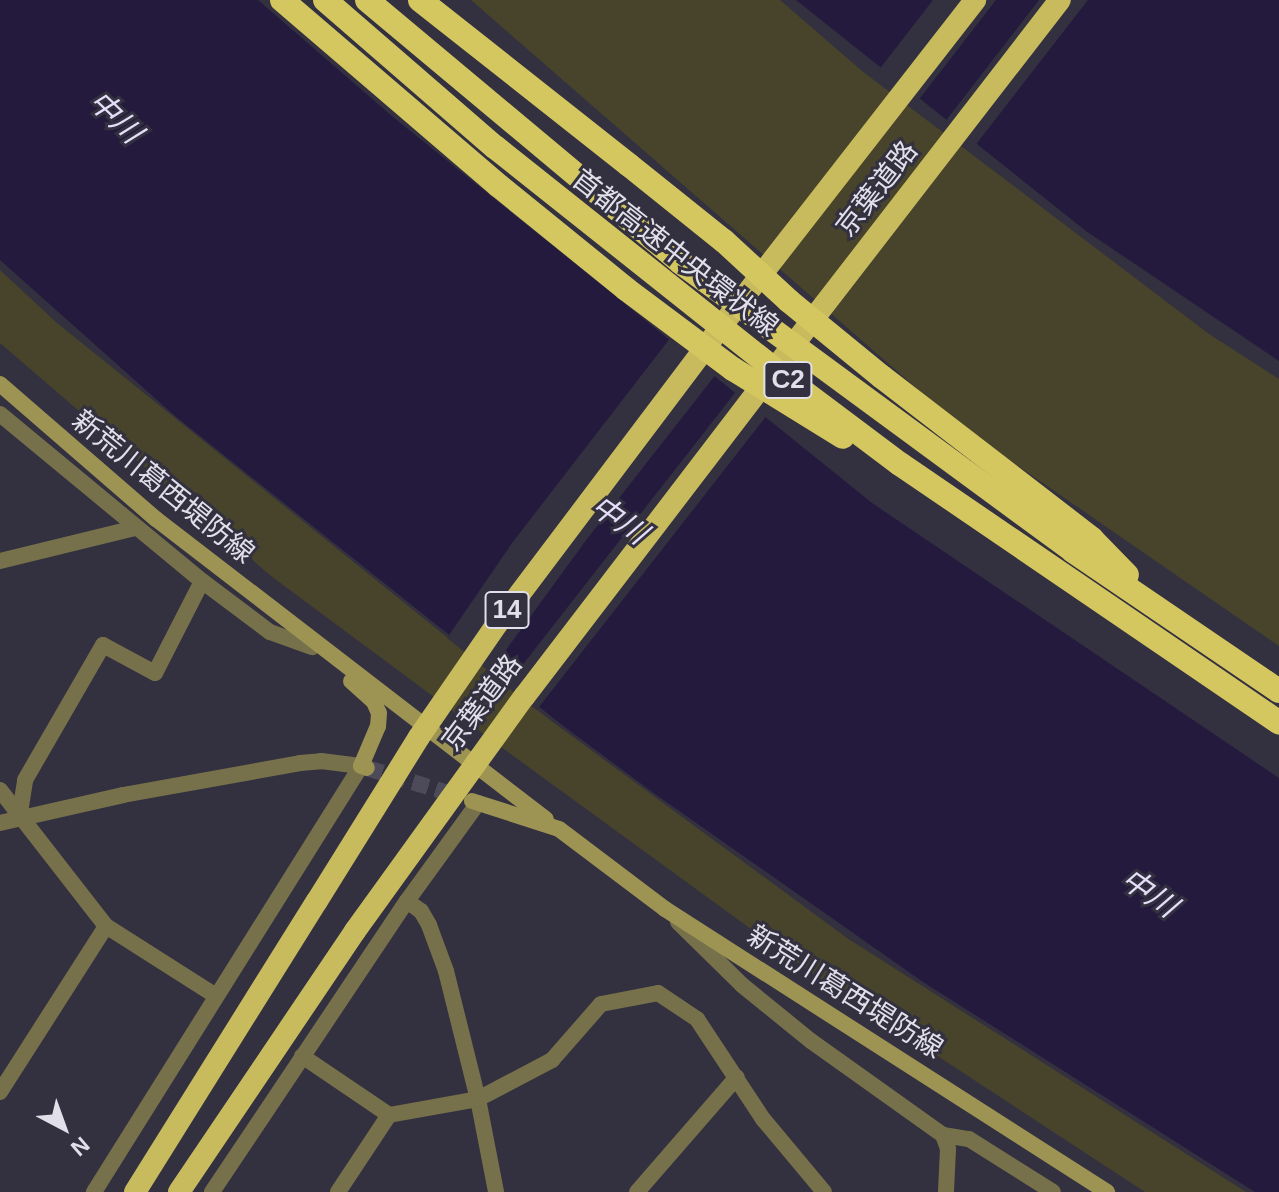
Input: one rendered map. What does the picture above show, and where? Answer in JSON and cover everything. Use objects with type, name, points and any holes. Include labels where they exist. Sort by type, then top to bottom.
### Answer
[{"type":"highway","points":[[282,0],[499,186],[638,298],[733,369],[819,424],[900,464]]},
{"type":"highway","name":"首都高速中央環状線","points":[[325,0],[495,147],[653,276],[900,464],[1279,723]]},
{"type":"highway","name":"首都高速中央環状線","points":[[367,0],[680,262],[917,440],[1279,691]]},
{"type":"highway","points":[[420,0],[724,241],[789,301],[882,377],[1092,539],[1171,619]]},
{"type":"highway","name":"京葉道路","points":[[135,1192],[419,737],[497,624],[716,333],[975,0]]},
{"type":"highway","name":"京葉道路","points":[[179,1192],[355,931],[505,721],[1060,0]]},
{"type":"main road","name":"新荒川葛西堤防線","points":[[0,384],[156,519],[665,909],[1107,1192]]},
{"type":"main road","name":"新荒川葛西堤防線","points":[[296,627],[312,647],[374,702],[379,720],[364,767]]},
{"type":"main road","name":"新荒川葛西堤防線","points":[[475,802],[559,829]]},
{"type":"street","points":[[0,414],[135,528],[270,632],[312,647]]},
{"type":"street","points":[[0,561],[135,528]]},
{"type":"street","points":[[19,819],[25,780],[103,645],[155,673],[202,581]]},
{"type":"street","points":[[0,823],[300,763],[321,761],[364,767],[94,1192]]},
{"type":"street","points":[[0,790],[19,819],[106,926],[216,996]]},
{"type":"street","points":[[212,1192],[475,802]]},
{"type":"street","points":[[407,901],[421,911],[429,925],[446,971],[478,1099],[496,1192]]},
{"type":"street","points":[[665,909],[742,985],[788,1023],[943,1135],[969,1139],[1053,1192]]},
{"type":"street","points":[[0,1092],[106,926]]},
{"type":"street","points":[[302,1056],[389,1115],[478,1099],[552,1060],[601,1004],[658,993],[697,1019],[763,1119],[824,1192]]},
{"type":"street","points":[[639,1192],[737,1077]]},
{"type":"street","points":[[338,1192],[389,1115]]},
{"type":"street","points":[[943,1135],[949,1159],[946,1192]]},
{"type":"shaded area","points":[[471,0],[780,0],[862,71],[1209,334],[1279,379],[1279,646],[960,426]]},
{"type":"shaded area","points":[[0,270],[57,323],[546,717],[847,938],[1246,1192],[1145,1192],[814,975],[512,755],[271,576],[0,343]]},
{"type":"water","name":"中川","points":[[0,0],[258,0],[393,117],[872,503],[1279,778],[1279,1192],[1255,1192],[923,982],[655,794],[562,725],[175,416],[0,260]]},
{"type":"water","points":[[796,0],[1279,0],[1279,361],[1086,231]]},
{"type":"pier","points":[[933,0],[996,0],[917,102],[878,71]]},
{"type":"pier","points":[[1039,0],[1088,0],[974,147],[944,123]]},
{"type":"pier","points":[[671,337],[717,373],[587,539],[490,672],[447,638],[512,543]]},
{"type":"pier","points":[[738,389],[769,413],[537,710],[506,686]]},
{"type":"tunnel","points":[[367,768],[461,797]]}]
